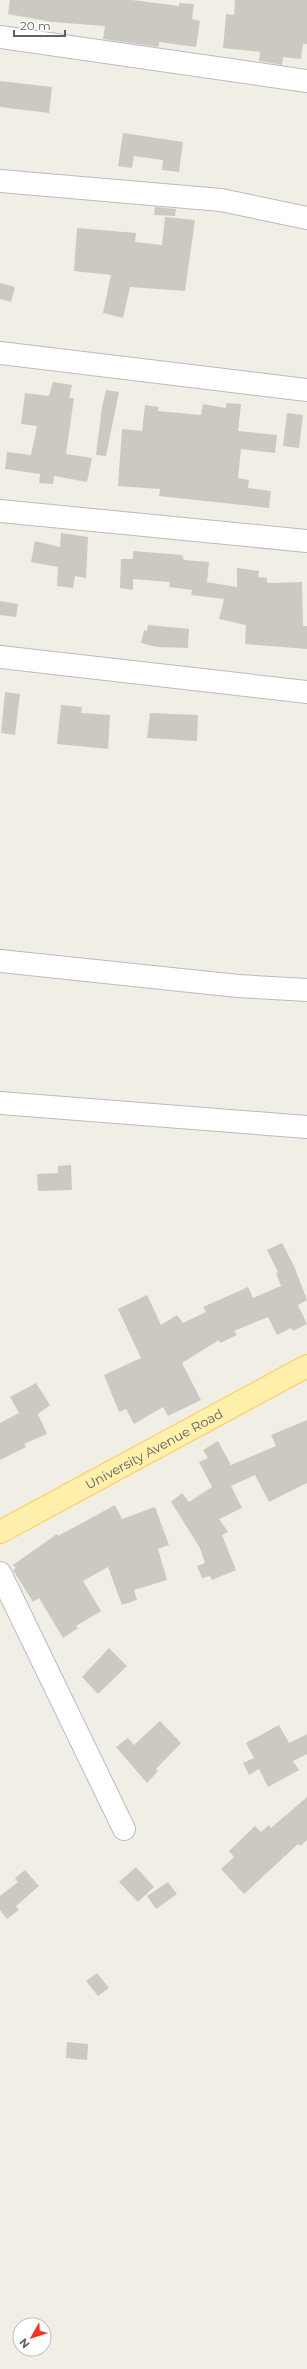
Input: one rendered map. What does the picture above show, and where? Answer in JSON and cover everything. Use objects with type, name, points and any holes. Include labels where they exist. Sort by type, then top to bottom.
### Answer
[{"type":"main road","name":"University Avenue Road","points":[[0,1532],[307,1366]]},
{"type":"street","points":[[0,37],[307,81]]},
{"type":"street","points":[[0,180],[221,200],[307,218]]},
{"type":"street","points":[[0,353],[307,390]]},
{"type":"street","points":[[0,511],[307,541]]},
{"type":"street","points":[[0,657],[307,692]]},
{"type":"street","points":[[0,961],[238,986],[307,990]]},
{"type":"street","points":[[0,1103],[307,1127]]},
{"type":"street","points":[[0,1573],[124,1829]]},
{"type":"building","points":[[10,0],[132,0],[179,6],[179,3],[194,4],[192,19],[200,21],[196,47],[159,42],[159,47],[103,39],[105,26],[52,22],[8,14]]},
{"type":"building","points":[[235,0],[307,0],[307,44],[303,44],[301,59],[283,57],[282,65],[259,61],[260,52],[223,48],[226,14],[234,15]]},
{"type":"building","points":[[0,81],[52,87],[49,113],[0,107]]},
{"type":"building","points":[[123,133],[183,142],[179,172],[162,170],[163,160],[134,156],[132,168],[118,166]]},
{"type":"building","points":[[155,207],[176,209],[175,216],[154,215]]},
{"type":"building","points":[[165,217],[195,220],[185,291],[130,287],[123,318],[103,313],[111,275],[74,271],[77,228],[136,233],[135,242],[162,245]]},
{"type":"building","points":[[0,283],[15,287],[11,302],[0,299]]},
{"type":"building","points":[[53,382],[72,385],[69,398],[74,398],[66,454],[92,458],[87,482],[54,476],[53,484],[39,483],[40,474],[5,469],[7,452],[31,455],[37,426],[21,424],[25,393],[49,396]]},
{"type":"building","points":[[106,390],[119,392],[106,456],[96,455],[102,407]]},
{"type":"building","points":[[226,403],[241,404],[238,431],[277,435],[275,453],[241,449],[238,478],[249,480],[248,488],[271,491],[269,508],[159,496],[160,489],[118,486],[122,429],[142,431],[145,405],[159,407],[158,411],[201,415],[203,404],[226,408]]},
{"type":"building","points":[[287,413],[303,415],[299,448],[283,446]]},
{"type":"building","points":[[61,533],[88,537],[86,578],[75,576],[73,588],[57,586],[58,567],[31,562],[35,541],[60,547]]},
{"type":"building","points":[[133,551],[182,555],[184,560],[209,562],[207,582],[237,587],[237,568],[259,571],[258,577],[267,578],[267,583],[302,582],[303,626],[307,626],[307,649],[245,644],[246,625],[219,619],[224,599],[191,595],[192,590],[169,587],[170,582],[133,579],[133,590],[120,588],[121,559],[133,559]]},
{"type":"building","points":[[0,601],[18,604],[16,617],[0,615]]},
{"type":"building","points":[[148,625],[189,629],[188,648],[157,647],[141,643],[144,630],[147,631]]},
{"type":"building","points":[[5,692],[20,694],[15,735],[1,733]]},
{"type":"building","points":[[61,705],[82,707],[81,713],[110,715],[108,749],[57,744]]},
{"type":"building","points":[[150,713],[198,715],[197,741],[147,738]]},
{"type":"building","points":[[71,1165],[72,1190],[38,1191],[37,1174],[58,1173],[58,1166]]},
{"type":"building","points":[[282,1243],[294,1266],[307,1300],[298,1305],[307,1324],[293,1331],[291,1328],[277,1335],[268,1317],[234,1331],[237,1335],[220,1343],[219,1340],[182,1363],[201,1400],[168,1416],[163,1407],[134,1424],[126,1409],[119,1412],[104,1375],[141,1358],[118,1309],[147,1295],[161,1325],[177,1315],[183,1323],[206,1312],[203,1307],[248,1287],[253,1298],[281,1286],[276,1273],[278,1272],[267,1250]]},
{"type":"building","points":[[36,1383],[50,1405],[38,1414],[47,1434],[24,1444],[26,1447],[0,1460],[0,1423],[19,1413],[10,1397]]},
{"type":"building","points":[[307,1420],[307,1483],[269,1502],[255,1475],[231,1486],[242,1508],[219,1519],[228,1532],[222,1535],[236,1570],[212,1580],[210,1576],[202,1578],[197,1566],[205,1563],[200,1548],[171,1502],[182,1493],[189,1502],[212,1487],[199,1462],[208,1458],[203,1450],[218,1441],[231,1465],[276,1446],[271,1435]]},
{"type":"building","points":[[115,1505],[122,1519],[155,1507],[169,1545],[158,1549],[167,1580],[134,1590],[137,1600],[122,1605],[108,1567],[83,1581],[101,1611],[76,1626],[78,1628],[63,1638],[39,1598],[33,1602],[13,1570],[16,1568],[13,1565],[57,1534],[58,1536]]},
{"type":"building","points":[[109,1648],[127,1666],[98,1694],[82,1677]]},
{"type":"building","points":[[160,1721],[181,1743],[156,1769],[158,1771],[147,1783],[116,1747],[128,1738],[134,1745]]},
{"type":"building","points":[[279,1725],[289,1743],[307,1734],[307,1754],[293,1761],[299,1770],[268,1787],[259,1769],[249,1775],[243,1763],[254,1758],[246,1743]]},
{"type":"building","points":[[307,1797],[307,1840],[300,1846],[298,1844],[244,1894],[221,1869],[234,1857],[229,1851],[255,1826],[261,1832],[269,1825],[271,1828]]},
{"type":"building","points":[[136,1867],[154,1887],[138,1902],[119,1882]]},
{"type":"building","points":[[25,1870],[39,1886],[16,1906],[19,1910],[7,1919],[0,1910],[0,1896],[18,1882],[15,1878]]},
{"type":"building","points":[[168,1882],[177,1894],[156,1909],[147,1896]]},
{"type":"building","points":[[97,1973],[109,1988],[98,1996],[86,1981]]},
{"type":"building","points":[[67,2042],[88,2044],[87,2060],[66,2058]]}]
